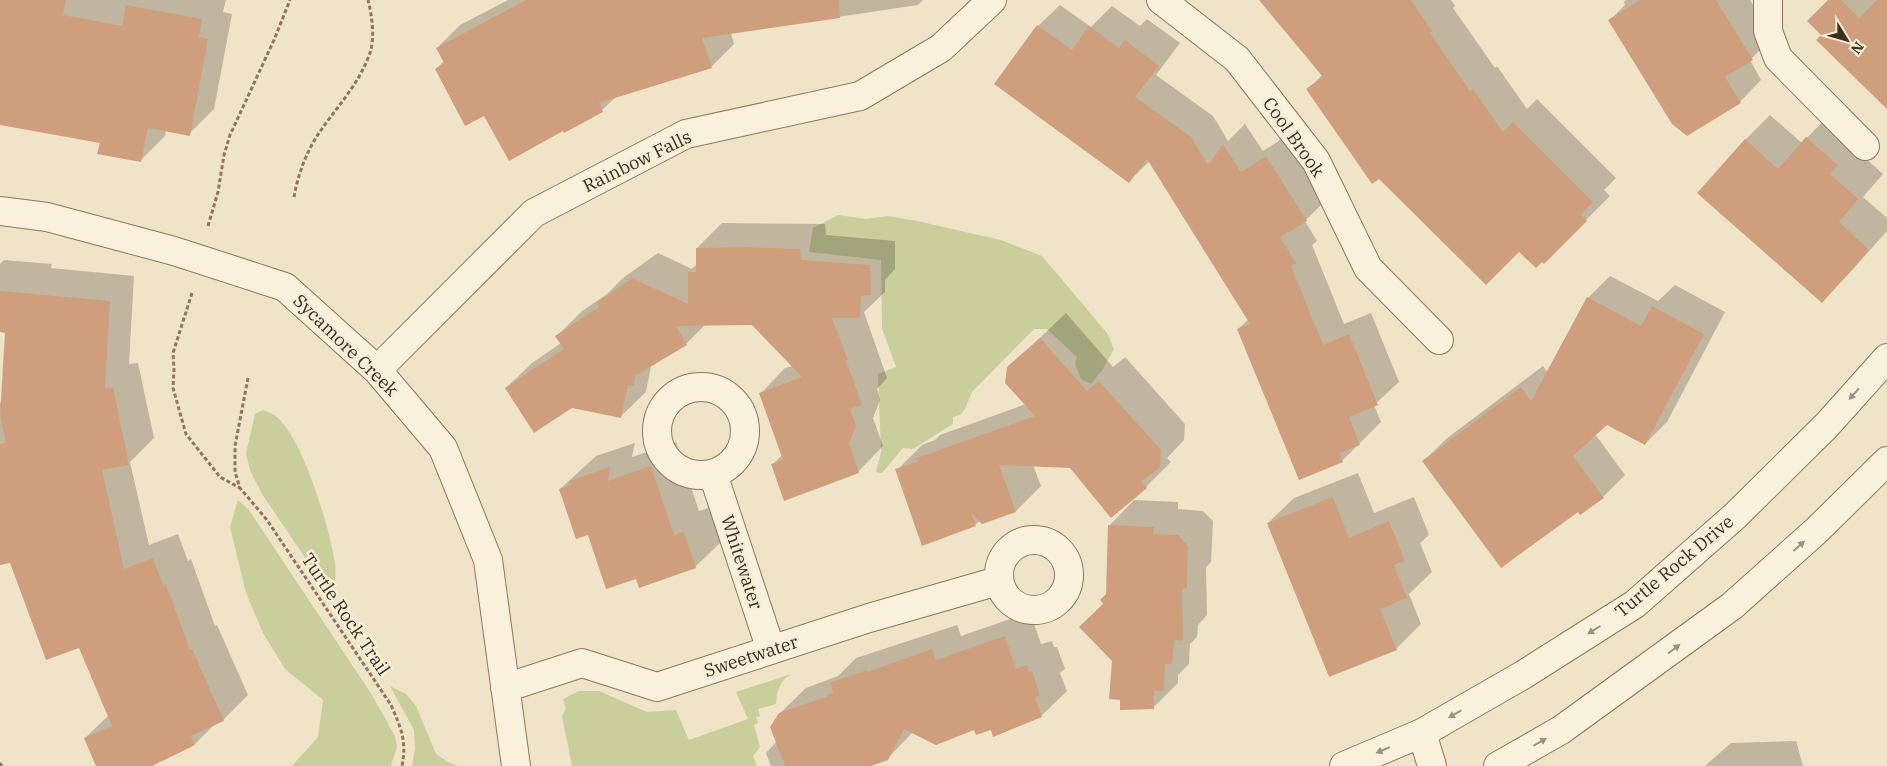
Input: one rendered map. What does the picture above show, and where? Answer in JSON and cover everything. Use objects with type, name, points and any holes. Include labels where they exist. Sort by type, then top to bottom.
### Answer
[{"type":"street","name":"Rainbow Falls","points":[[377,370],[534,213],[686,134],[860,96],[942,48],[992,0]]},
{"type":"street","name":"Cool Brook","points":[[1161,0],[1237,59],[1316,161],[1368,268],[1439,340]]},
{"type":"street","points":[[1768,0],[1768,31],[1778,58],[1865,146]]},
{"type":"street","name":"Sycamore Creek","points":[[0,211],[46,217],[174,251],[285,287],[377,370],[443,448],[488,560],[516,766]]},
{"type":"street","name":"Turtle Rock Drive","points":[[1344,766],[1422,733],[1523,675],[1635,604],[1735,516],[1827,425],[1887,358]]},
{"type":"street","points":[[1498,766],[1561,730],[1732,606],[1817,530],[1887,461]]},
{"type":"street","name":"Whitewater","points":[[714,474],[771,650]]},
{"type":"street","name":"Sweetwater","points":[[505,688],[582,663],[657,687],[869,618],[998,581]]},
{"type":"street","points":[[1422,733],[1432,766]]},
{"type":"path","points":[[210,216],[218,192],[224,155],[230,135],[274,40],[290,0]]},
{"type":"path","points":[[294,197],[297,177],[319,132],[352,89],[370,52],[372,18],[368,0]]},
{"type":"path","name":"Turtle Rock Trail","points":[[194,290],[173,353],[172,388],[186,434],[220,477],[240,488],[267,520],[391,705],[403,734],[405,752],[402,766]]},
{"type":"path","name":"Turtle Rock Trail","points":[[240,488],[235,472],[235,446],[248,378]]},
{"type":"green space","points":[[838,215],[866,219],[888,216],[917,221],[1001,240],[1042,256],[1107,333],[1114,349],[1103,369],[1091,384],[1081,379],[1075,364],[1077,357],[1047,329],[1034,329],[972,392],[965,409],[960,415],[953,417],[953,424],[913,449],[903,448],[882,473],[876,472],[881,452],[878,374],[896,367],[882,328],[881,260],[809,252],[813,228]]},
{"type":"green space","points":[[263,410],[274,415],[295,441],[313,483],[321,506],[335,563],[335,602],[264,497],[251,473],[246,454],[255,414]]},
{"type":"green space","points":[[238,500],[249,510],[372,695],[395,736],[397,747],[391,766],[292,766],[318,737],[323,700],[285,669],[263,633],[246,593],[230,527]]},
{"type":"green space","points":[[791,674],[779,687],[776,704],[758,709],[760,716],[756,717],[758,723],[754,725],[760,747],[753,756],[757,766],[572,766],[562,716],[566,709],[563,699],[579,691],[599,691],[647,712],[676,710],[689,740],[748,719],[736,692]]},
{"type":"green space","points":[[390,686],[406,694],[416,706],[436,754],[458,766],[412,766],[415,749],[414,730]]},
{"type":"building","points":[[0,0],[66,0],[63,15],[122,26],[126,5],[202,19],[199,37],[208,39],[190,136],[148,128],[141,162],[97,154],[100,143],[0,125]]},
{"type":"building","points":[[526,0],[839,0],[840,18],[702,38],[712,68],[599,103],[603,112],[564,133],[563,131],[509,161],[484,116],[465,126],[435,69],[444,63],[436,48]]},
{"type":"building","points":[[1259,0],[1411,0],[1432,31],[1430,33],[1470,91],[1473,89],[1503,132],[1513,122],[1593,202],[1581,215],[1587,221],[1544,264],[1542,262],[1536,268],[1519,252],[1486,285],[1379,179],[1372,184],[1306,89],[1323,77]]},
{"type":"building","points":[[1640,0],[1716,0],[1753,60],[1725,77],[1741,103],[1687,136],[1672,124],[1608,20]]},
{"type":"building","points":[[1828,0],[1841,0],[1859,18],[1877,0],[1887,0],[1887,109],[1816,40],[1821,35],[1807,21]]},
{"type":"building","points":[[1037,25],[1072,50],[1089,26],[1119,48],[1125,40],[1159,66],[1135,97],[1191,137],[1208,165],[1223,144],[1241,172],[1266,156],[1307,221],[1280,237],[1296,263],[1291,266],[1323,345],[1349,334],[1378,405],[1349,417],[1360,445],[1339,453],[1343,462],[1299,480],[1237,329],[1250,324],[1147,159],[1129,183],[994,84]]},
{"type":"building","points":[[1806,137],[1838,165],[1830,174],[1858,199],[1839,222],[1869,250],[1822,303],[1697,193],[1745,139],[1778,169]]},
{"type":"building","points":[[696,248],[800,249],[801,260],[870,265],[871,295],[861,296],[860,318],[832,318],[862,405],[850,409],[856,426],[849,443],[859,473],[784,501],[771,464],[783,460],[759,393],[802,377],[752,325],[676,326],[687,345],[635,376],[634,386],[628,385],[621,418],[572,408],[534,433],[505,388],[564,349],[555,336],[599,307],[596,303],[632,278],[688,304],[688,272],[696,272]]},
{"type":"building","points":[[0,291],[110,301],[105,389],[113,387],[129,465],[102,470],[124,569],[153,558],[163,585],[166,584],[190,650],[192,649],[224,721],[191,736],[195,745],[152,766],[96,766],[84,738],[112,726],[79,648],[46,660],[10,563],[0,565],[0,444],[6,443],[0,415],[5,333],[0,332]]},
{"type":"building","points":[[1587,297],[1641,326],[1652,306],[1704,334],[1645,445],[1607,425],[1573,456],[1604,498],[1580,515],[1578,512],[1501,568],[1422,461],[1521,387],[1531,401]]},
{"type":"building","points":[[1040,338],[1087,391],[1099,381],[1161,450],[1160,467],[1141,482],[1147,488],[1111,518],[1070,468],[999,465],[1016,512],[982,524],[971,513],[976,526],[922,546],[895,469],[919,461],[914,459],[1035,416],[1005,383],[1007,367]]},
{"type":"building","points":[[651,466],[674,535],[684,532],[696,568],[639,588],[636,579],[606,589],[588,535],[576,539],[559,489],[571,485],[569,481],[610,467],[608,481]]},
{"type":"building","points":[[1333,497],[1349,538],[1389,521],[1405,561],[1394,565],[1407,598],[1380,609],[1397,650],[1329,677],[1267,523]]},
{"type":"building","points":[[1108,525],[1154,527],[1153,534],[1178,535],[1188,546],[1187,588],[1182,589],[1183,641],[1174,640],[1172,664],[1165,664],[1164,691],[1154,691],[1154,709],[1120,710],[1120,700],[1109,699],[1112,661],[1079,627],[1103,604],[1100,600],[1106,594]]},
{"type":"building","points":[[1005,636],[1016,669],[1027,665],[1029,672],[1032,671],[1040,695],[1035,698],[1042,717],[993,737],[991,730],[976,735],[974,730],[936,745],[904,729],[888,760],[871,766],[785,766],[770,727],[779,713],[828,696],[833,693],[830,683],[867,670],[868,672],[932,649],[936,660]]}]
